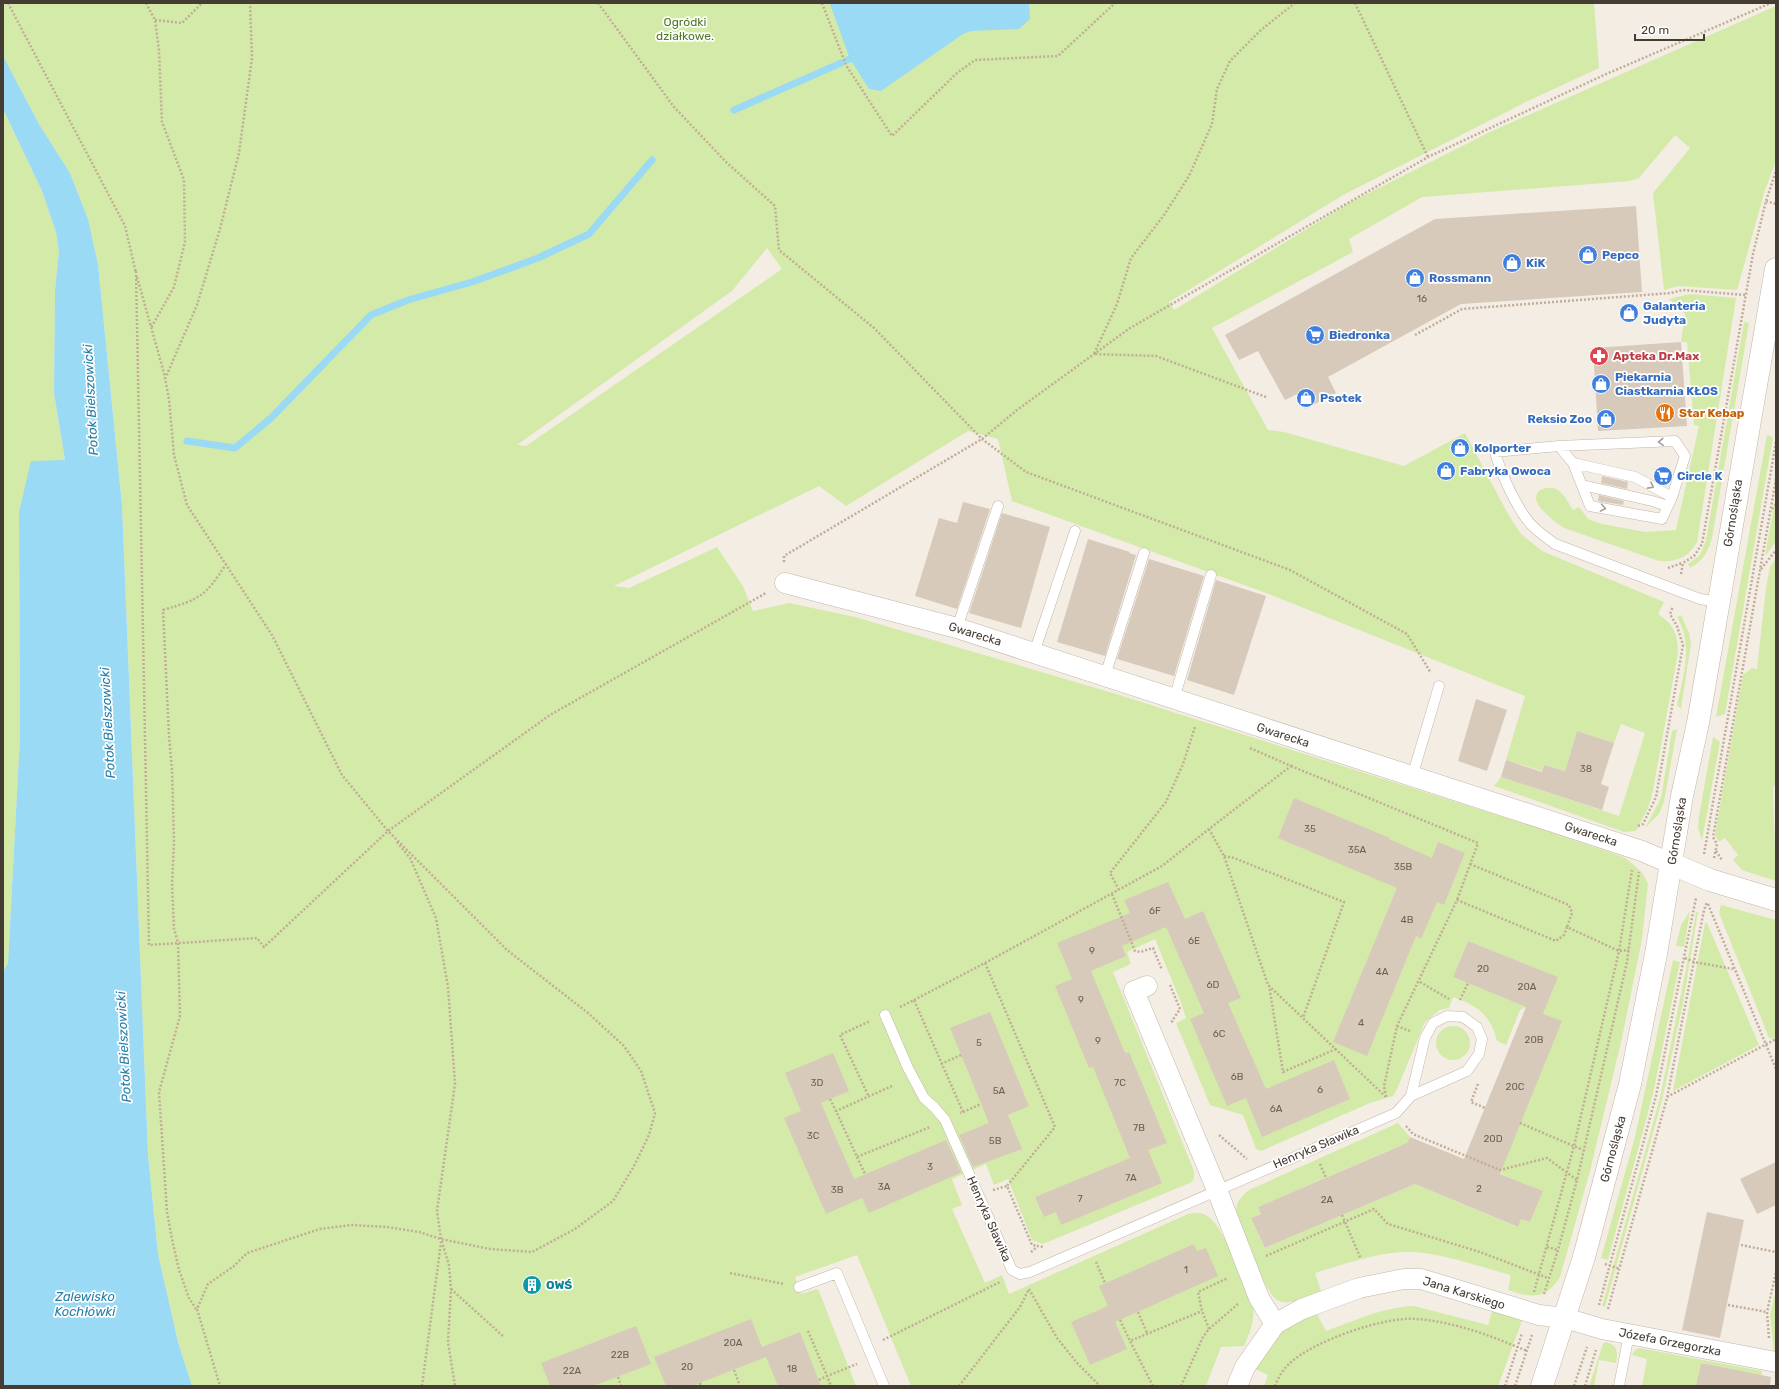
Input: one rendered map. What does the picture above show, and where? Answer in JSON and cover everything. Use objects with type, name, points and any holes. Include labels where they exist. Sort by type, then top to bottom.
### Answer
[{"type":"street","name":"Górnośląska","points":[[1542,1386],[1565,1318],[1589,1238],[1630,1084],[1656,954],[1682,796],[1698,722],[1776,269]]},
{"type":"street","name":"Gwarecka","points":[[785,583],[957,628],[1642,851],[1705,878],[1776,900]]},
{"type":"street","points":[[1147,986],[1134,991],[1217,1190],[1259,1298],[1275,1324]]},
{"type":"street","name":"Jana Karskiego","points":[[1237,1386],[1245,1367],[1275,1324],[1302,1309],[1359,1288],[1404,1279],[1421,1279],[1539,1315],[1565,1318]]},
{"type":"street","name":"Józefa Grzegorzka","points":[[1565,1318],[1598,1328],[1773,1361]]},
{"type":"lane","points":[[1559,446],[1573,463],[1590,506],[1662,519],[1670,502],[1684,456],[1675,441],[1559,446],[1496,452],[1505,479],[1523,515],[1539,532],[1555,544],[1700,599],[1719,602]]},
{"type":"lane","points":[[1573,463],[1635,477],[1670,502]]},
{"type":"lane","points":[[1582,485],[1652,501],[1670,502]]},
{"type":"lane","points":[[957,628],[998,506]]},
{"type":"lane","points":[[1034,653],[1075,531]]},
{"type":"lane","points":[[1105,676],[1144,553]]},
{"type":"lane","points":[[1174,699],[1211,575]]},
{"type":"lane","points":[[1412,777],[1439,686]]},
{"type":"lane","name":"Henryka Sławika","points":[[885,1015],[908,1068],[924,1098],[945,1120],[1012,1270],[1020,1274],[1030,1272],[1396,1113],[1411,1096],[1467,1071],[1479,1054],[1482,1039],[1477,1027],[1462,1017],[1447,1016],[1433,1023],[1426,1038],[1411,1096]]},
{"type":"lane","points":[[799,1286],[837,1273],[884,1386]]},
{"type":"lane","points":[[1619,1386],[1629,1334]]},
{"type":"path","points":[[8,3],[125,226],[165,380],[169,399],[174,455],[186,506],[272,635],[342,775],[410,858],[436,918],[448,987],[455,1084],[437,1211],[442,1240],[449,1265],[451,1288],[448,1342],[455,1386]]},
{"type":"path","points":[[146,3],[155,20],[159,50],[162,122],[184,180],[185,242],[174,287],[151,328]]},
{"type":"path","points":[[155,20],[182,23],[202,3]]},
{"type":"path","points":[[165,380],[197,305],[220,229],[239,153],[252,58],[250,3]]},
{"type":"path","points":[[598,3],[674,107],[726,162],[775,206],[779,250],[874,328],[982,439],[1026,472],[1157,519],[1297,574],[1407,634],[1439,686]]},
{"type":"path","points":[[822,3],[846,65],[892,136],[957,73],[975,60],[1058,56],[1116,3]]},
{"type":"path","points":[[1094,354],[1117,304],[1132,258],[1164,215],[1189,176],[1212,124],[1217,89],[1230,61],[1261,30],[1295,3]]},
{"type":"path","points":[[1355,3],[1428,157]]},
{"type":"path","points":[[136,271],[149,946],[257,938],[264,947],[388,831],[550,715],[785,583],[784,556],[982,439],[1018,410],[1130,328],[1428,157],[1604,74],[1771,3]]},
{"type":"path","points":[[1664,567],[1670,568],[1683,563],[1694,556],[1702,544],[1753,254],[1766,201],[1776,170]]},
{"type":"path","points":[[1766,201],[1776,204]]},
{"type":"path","points":[[1415,335],[1462,309],[1660,294],[1683,290],[1745,295]]},
{"type":"path","points":[[1094,354],[1156,356],[1266,397]]},
{"type":"path","points":[[1585,1386],[1610,1266],[1656,1096],[1685,958],[1705,878],[1776,442]]},
{"type":"path","points":[[1776,479],[1713,837],[1717,844],[1705,878],[1707,905],[1776,1069]]},
{"type":"path","points":[[1771,511],[1776,504]]},
{"type":"path","points":[[1760,570],[1776,550]]},
{"type":"path","points":[[1558,1250],[1627,962],[1647,818],[1656,797],[1683,645],[1677,626],[1670,614],[1683,563]]},
{"type":"path","points":[[220,1386],[197,1309],[189,1298],[179,1270],[172,1239],[167,1212],[159,1092],[180,1016],[178,943],[174,929],[172,885],[174,842],[172,770],[163,610],[195,600],[212,587],[226,564]]},
{"type":"path","points":[[1119,890],[1110,873],[1166,802],[1183,764],[1195,726]]},
{"type":"path","points":[[1290,766],[1478,843],[1457,900]]},
{"type":"path","points":[[868,1095],[840,1035],[885,1015],[985,964],[1112,894],[1162,866],[1209,829]]},
{"type":"path","points":[[197,1309],[208,1284],[234,1266],[247,1253],[320,1229],[352,1224],[387,1227],[420,1232],[442,1240],[490,1249],[532,1252],[575,1229],[612,1201],[640,1154],[649,1135],[655,1113],[641,1071],[624,1046],[588,1013],[507,950],[388,831]]},
{"type":"path","points":[[1224,856],[1234,858],[1344,902],[1303,1018]]},
{"type":"path","points":[[1470,864],[1569,905],[1572,914],[1567,927]]},
{"type":"path","points":[[1505,1386],[1539,1275],[1574,1146],[1619,951],[1632,872]]},
{"type":"path","points":[[1112,894],[1135,951],[1140,952],[1152,948],[1165,975]]},
{"type":"path","points":[[1574,1386],[1620,1269],[1667,1098],[1704,910],[1707,905]]},
{"type":"path","points":[[1570,929],[1619,951],[1629,950]]},
{"type":"path","points":[[1685,958],[1694,962],[1734,969]]},
{"type":"path","points":[[985,964],[1055,1126],[1007,1186],[993,1190],[989,1184]]},
{"type":"path","points":[[1168,982],[1180,1009],[1172,1021],[1175,1028]]},
{"type":"path","points":[[1458,1004],[1468,983]]},
{"type":"path","points":[[1268,985],[1283,1072],[1336,1049]]},
{"type":"path","points":[[914,1000],[963,1112]]},
{"type":"path","points":[[1667,1098],[1776,1039]]},
{"type":"path","points":[[941,1064],[961,1055]]},
{"type":"path","points":[[836,1111],[868,1095],[892,1086]]},
{"type":"path","points":[[830,1099],[866,1174]]},
{"type":"path","points":[[858,1157],[981,1104]]},
{"type":"path","points":[[1520,1123],[1583,1150]]},
{"type":"path","points":[[1216,1128],[1218,1135],[1247,1159],[1254,1174]]},
{"type":"path","points":[[1319,1162],[1326,1178]]},
{"type":"path","points":[[1007,1186],[1032,1245],[1038,1246]]},
{"type":"path","points":[[1209,1329],[1202,1311],[1198,1292],[1248,1269],[1259,1259],[1374,1209],[1388,1224],[1480,1252],[1548,1278]]},
{"type":"path","points":[[1342,1215],[1361,1260]]},
{"type":"path","points":[[422,1386],[442,1240]]},
{"type":"path","points":[[1741,1245],[1776,1252]]},
{"type":"path","points":[[1103,1257],[1095,1261],[1105,1283]]},
{"type":"path","points":[[1610,1266],[1620,1269]]},
{"type":"path","points":[[959,1386],[1020,1307],[1029,1289],[1030,1272]]},
{"type":"path","points":[[1773,1361],[1767,1312],[1776,1272]]},
{"type":"path","points":[[730,1273],[799,1286]]},
{"type":"path","points":[[451,1288],[504,1337]]},
{"type":"path","points":[[1029,1289],[1057,1338],[1078,1364],[1100,1386]]},
{"type":"path","points":[[1181,1386],[1203,1338],[1209,1329],[1243,1298]]},
{"type":"path","points":[[1728,1305],[1767,1312]]},
{"type":"path","points":[[1130,1341],[1202,1311]]},
{"type":"path","points":[[1138,1312],[1147,1333]]},
{"type":"path","points":[[1275,1386],[1288,1364],[1316,1346],[1328,1340],[1393,1320],[1415,1319],[1437,1321],[1482,1333],[1527,1351]]},
{"type":"path","points":[[1120,1320],[1153,1386]]},
{"type":"path","points":[[734,1370],[740,1386]]},
{"type":"path","points":[[819,1380],[827,1376],[831,1386]]},
{"type":"path","points":[[618,1377],[621,1386]]},
{"type":"green space","name":"Ogródki działkowe.","points":[[3,3],[1594,3],[1599,68],[1528,101],[1343,195],[1169,302],[1174,310],[1351,202],[1492,131],[1776,6],[1776,161],[1765,190],[1737,290],[1678,286],[1664,290],[1653,193],[1690,148],[1675,135],[1639,178],[1630,181],[1422,197],[1349,239],[1353,252],[1212,328],[1268,430],[1284,432],[1404,466],[1465,433],[1508,514],[1521,534],[1542,551],[1664,602],[1658,614],[1668,622],[1674,630],[1677,640],[1678,653],[1652,795],[1648,808],[1636,831],[1624,832],[1494,786],[1501,777],[1619,816],[1645,733],[1621,724],[1614,743],[1577,731],[1565,771],[1544,765],[1542,771],[1506,760],[1525,696],[1269,594],[1012,501],[998,439],[968,431],[846,506],[819,486],[614,586],[629,588],[717,547],[743,586],[753,611],[789,603],[855,617],[1116,694],[1519,822],[1624,857],[1641,872],[1648,884],[1642,939],[1622,1038],[1590,1171],[1560,1277],[1555,1284],[1543,1293],[1537,1295],[1524,1295],[1508,1290],[1511,1275],[1442,1256],[1414,1252],[1401,1252],[1369,1257],[1315,1273],[1321,1291],[1293,1302],[1282,1302],[1277,1300],[1272,1295],[1266,1286],[1254,1260],[1236,1213],[1237,1205],[1249,1190],[1398,1123],[1410,1137],[1406,1145],[1390,1150],[1258,1207],[1261,1214],[1251,1218],[1265,1248],[1415,1184],[1517,1227],[1521,1219],[1530,1222],[1542,1191],[1501,1174],[1543,1014],[1557,977],[1468,941],[1453,977],[1526,1007],[1520,1010],[1506,1045],[1497,1041],[1491,1024],[1482,1012],[1453,997],[1449,1008],[1440,1010],[1425,1022],[1393,1096],[1370,1103],[1261,1151],[1256,1149],[1243,1115],[1210,1105],[1176,1023],[1186,1018],[1155,939],[1127,952],[1131,964],[1113,972],[1194,1171],[1192,1182],[1043,1244],[1032,1240],[1008,1179],[994,1185],[986,1164],[952,1179],[962,1205],[952,1209],[985,1283],[1002,1275],[1009,1294],[1188,1214],[1200,1213],[1207,1216],[1220,1230],[1232,1255],[1252,1301],[1253,1318],[1251,1329],[1244,1346],[1221,1347],[1206,1386],[911,1386],[857,1255],[795,1277],[801,1294],[817,1289],[819,1291],[856,1386],[192,1386],[178,1342],[158,1254],[148,1155],[122,505],[98,264],[88,219],[70,173],[39,124],[3,56]],"holes":[[[767,248],[782,269],[526,446],[517,445],[732,291]]]},
{"type":"green space","points":[[3,109],[42,191],[56,232],[59,252],[55,290],[54,393],[65,460],[19,512],[20,737],[8,963],[3,972]]},
{"type":"green space","points":[[1690,294],[1736,298],[1697,542],[1690,552],[1681,558],[1671,561],[1659,561],[1564,528],[1540,507],[1537,503],[1536,495],[1544,488],[1555,488],[1562,494],[1573,510],[1579,507],[1588,519],[1602,524],[1645,532],[1676,530],[1699,426],[1694,425],[1687,342],[1681,342],[1685,314],[1669,299]]},
{"type":"green space","points":[[1744,322],[1749,323],[1712,538],[1709,548],[1704,556],[1690,568],[1688,564],[1700,555],[1706,540]]},
{"type":"green space","points":[[1767,435],[1773,437],[1725,714],[1716,717]]},
{"type":"green space","points":[[1776,495],[1776,542],[1765,556]]},
{"type":"green space","points":[[1776,558],[1776,782],[1773,788],[1776,881],[1742,870],[1733,860],[1738,855],[1725,838],[1719,842],[1715,835],[1743,675],[1752,668],[1757,669],[1766,588],[1770,567]]},
{"type":"green space","points":[[1681,615],[1689,633],[1691,643],[1681,709],[1677,705],[1686,661],[1686,650],[1685,638],[1677,617]]},
{"type":"green space","points":[[1677,729],[1664,802],[1659,814],[1645,828],[1661,798],[1672,731]]},
{"type":"green space","points":[[1713,737],[1720,742],[1702,841],[1698,827],[1699,816]]},
{"type":"green space","points":[[1721,905],[1776,920],[1776,1037],[1772,1039],[1769,1038],[1719,913]]},
{"type":"green space","points":[[1690,911],[1684,947],[1676,946],[1681,925]]},
{"type":"green space","points":[[1696,912],[1698,912],[1683,1003],[1662,1100],[1605,1307],[1602,1306],[1660,1098]]},
{"type":"green space","points":[[1705,923],[1707,923],[1759,1045],[1673,1091]]},
{"type":"green space","points":[[1673,960],[1680,962],[1653,1094],[1608,1260],[1601,1258],[1635,1137]]},
{"type":"green space","points":[[1453,1026],[1465,1031],[1470,1043],[1465,1055],[1453,1060],[1441,1055],[1436,1043],[1441,1031]]},
{"type":"green space","points":[[1776,1290],[1776,1352],[1774,1352],[1770,1315]]},
{"type":"green space","points":[[1414,1306],[1488,1325],[1493,1308],[1523,1318],[1498,1386],[1264,1386],[1268,1375],[1253,1368],[1262,1351],[1276,1336],[1296,1323],[1317,1314],[1326,1331],[1380,1312]]},
{"type":"green space","points":[[1605,1342],[1615,1347],[1617,1352],[1616,1363],[1599,1360],[1594,1386],[1589,1386],[1603,1344]]},
{"type":"green space","points":[[1639,1348],[1762,1371],[1760,1386],[1739,1371],[1701,1363],[1696,1386],[1642,1386],[1647,1359],[1632,1355],[1635,1350]]},
{"type":"water","points":[[1029,3],[1030,19],[1019,29],[971,31],[963,34],[881,91],[869,89],[850,59],[830,4]]},
{"type":"water","name":"Zalewisko Kochłówki","points":[[3,56],[39,124],[70,173],[88,219],[98,264],[122,505],[148,1155],[158,1254],[178,1342],[192,1386],[3,1386],[3,972],[8,963],[20,737],[19,512],[31,461],[65,460],[54,393],[55,290],[59,252],[56,232],[42,191],[3,109]]},
{"type":"building","points":[[1636,206],[1642,292],[1461,304],[1328,377],[1336,393],[1305,409],[1297,394],[1285,400],[1258,351],[1239,360],[1225,335],[1435,219]]},
{"type":"building","points":[[1681,342],[1687,426],[1598,431],[1593,348]]},
{"type":"building","points":[[1602,476],[1628,482],[1627,489],[1601,483]]},
{"type":"building","points":[[1599,495],[1624,501],[1623,505],[1598,501]]},
{"type":"building","points":[[963,502],[990,509],[957,609],[915,596],[939,518],[957,523]]},
{"type":"building","points":[[1002,513],[1050,527],[1021,628],[969,613]]},
{"type":"building","points":[[1088,539],[1136,555],[1105,656],[1057,642]]},
{"type":"building","points":[[1149,559],[1204,576],[1174,676],[1117,659]]},
{"type":"building","points":[[1216,580],[1266,596],[1234,695],[1187,680]]},
{"type":"building","points":[[1476,699],[1507,710],[1487,771],[1458,761]]},
{"type":"building","points":[[1577,731],[1614,743],[1601,784],[1609,787],[1602,810],[1501,777],[1506,760],[1542,772],[1544,765],[1565,771]]},
{"type":"building","points":[[1294,798],[1390,838],[1389,839],[1432,858],[1438,842],[1465,853],[1444,905],[1437,902],[1421,939],[1416,936],[1367,1056],[1333,1042],[1397,888],[1278,838]]},
{"type":"building","points":[[1168,882],[1185,919],[1203,911],[1241,998],[1228,1003],[1266,1089],[1334,1060],[1350,1099],[1262,1137],[1246,1098],[1227,1106],[1190,1019],[1204,1013],[1166,927],[1122,946],[1126,956],[1091,971],[1125,1053],[1129,1052],[1167,1143],[1148,1150],[1162,1183],[1061,1225],[1056,1212],[1044,1217],[1035,1197],[1130,1158],[1093,1067],[1089,1068],[1055,986],[1072,979],[1057,943],[1130,913],[1124,900]]},
{"type":"building","points":[[1468,941],[1558,977],[1543,1014],[1562,1021],[1500,1174],[1543,1191],[1530,1222],[1521,1219],[1518,1227],[1415,1184],[1265,1248],[1251,1218],[1261,1214],[1258,1207],[1407,1143],[1410,1137],[1464,1159],[1526,1007],[1453,977]]},
{"type":"building","points":[[990,1012],[1029,1106],[1008,1115],[1022,1149],[973,1167],[959,1135],[989,1123],[950,1028]]},
{"type":"building","points":[[833,1053],[849,1091],[821,1103],[854,1179],[946,1140],[961,1172],[869,1213],[862,1198],[826,1214],[784,1118],[801,1111],[785,1073]]},
{"type":"building","points":[[1776,1162],[1776,1205],[1757,1214],[1740,1179]]},
{"type":"building","points":[[1707,1212],[1744,1220],[1720,1338],[1682,1330]]},
{"type":"building","points":[[1194,1244],[1197,1251],[1206,1248],[1218,1276],[1115,1322],[1127,1349],[1090,1365],[1071,1322],[1108,1306],[1099,1286]]},
{"type":"building","points":[[751,1319],[762,1347],[800,1332],[821,1386],[778,1386],[766,1357],[692,1386],[666,1386],[654,1357]]},
{"type":"building","points":[[636,1326],[651,1364],[593,1386],[550,1386],[541,1363]]},
{"type":"building","points":[[1701,1363],[1771,1377],[1770,1386],[1696,1386]]},
{"type":"waterway","points":[[734,110],[841,63]]},
{"type":"waterway","points":[[187,441],[235,448],[271,418],[371,315],[408,300],[472,282],[538,258],[589,234],[652,160]]},
{"type":"place","name":"Pepco","points":[[1588,255]]},
{"type":"place","name":"KiK","points":[[1512,263]]},
{"type":"place","name":"Rossmann","points":[[1415,278]]},
{"type":"place","name":"Galanteria Judyta","points":[[1629,313]]},
{"type":"place","name":"Biedronka","points":[[1315,335]]},
{"type":"place","name":"Apteka Dr.Max","points":[[1599,356]]},
{"type":"place","name":"Piekarnia Ciastkarnia KŁOS","points":[[1601,384]]},
{"type":"place","name":"Psotek","points":[[1306,398]]},
{"type":"place","name":"Star Kebap","points":[[1665,413]]},
{"type":"place","name":"Reksio Zoo","points":[[1606,419]]},
{"type":"place","name":"Kolporter","points":[[1460,448]]},
{"type":"place","name":"Fabryka Owoca","points":[[1446,471]]},
{"type":"place","name":"Circle K","points":[[1663,476]]},
{"type":"place","name":"OWŚ","points":[[532,1285]]},
{"type":"water label","name":"Potok Bielszowicki","points":[[90,400]]},
{"type":"water label","name":"Potok Bielszowicki","points":[[107,723]]},
{"type":"water label","name":"Potok Bielszowicki","points":[[123,1047]]}]
